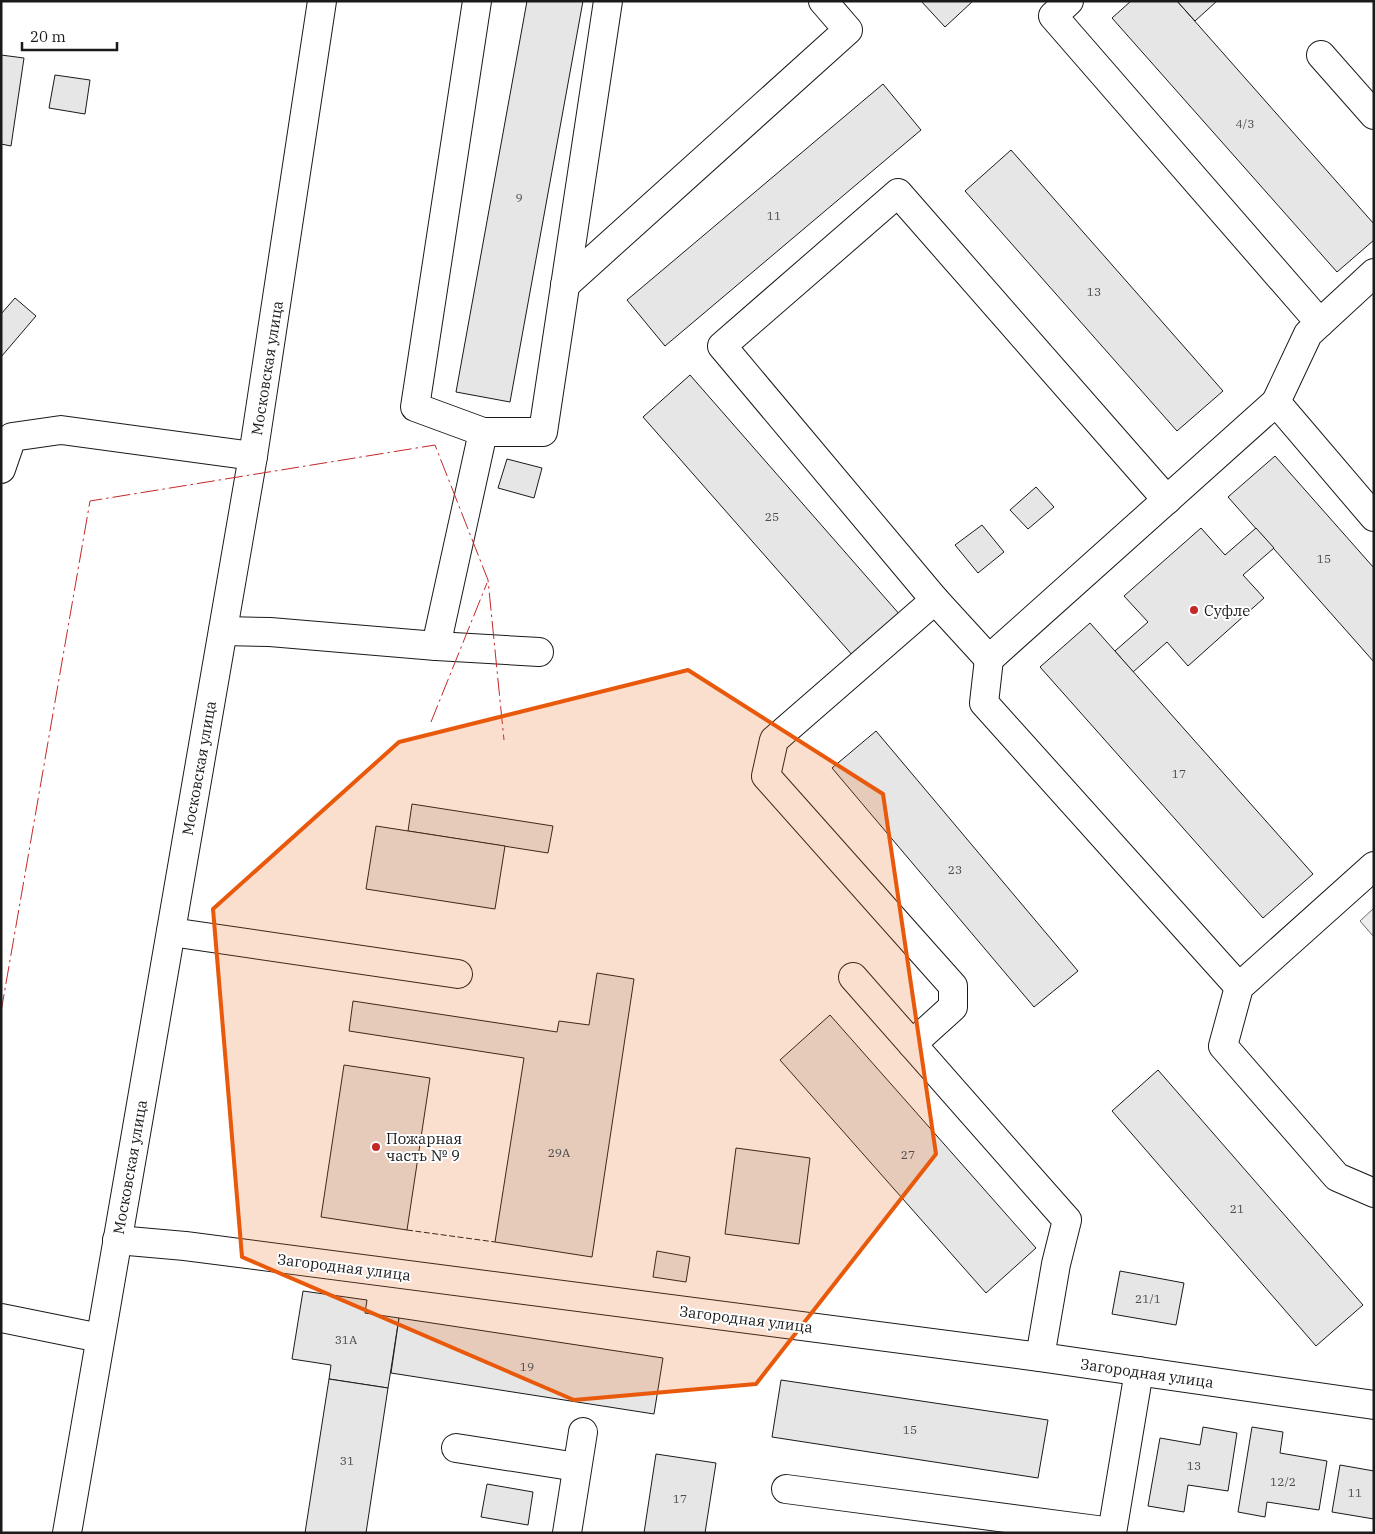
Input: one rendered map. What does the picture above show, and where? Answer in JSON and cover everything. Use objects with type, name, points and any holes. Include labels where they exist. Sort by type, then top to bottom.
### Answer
[{"type":"main road","name":"Московская улица","points":[[67,1533],[253,456],[322,1]]},
{"type":"main road","points":[[477,1],[415,406],[484,432],[543,432],[608,1]]},
{"type":"main road","points":[[565,285],[848,30],[823,1]]},
{"type":"main road","points":[[1054,6],[1320,323]]},
{"type":"main road","points":[[1321,54],[1374,115]]},
{"type":"main road","points":[[989,659],[935,600],[722,346],[898,193],[1167,500]]},
{"type":"main road","points":[[1239,987],[984,703],[989,659],[1276,402],[1308,334],[1374,273]]},
{"type":"main road","points":[[1276,402],[1374,516]]},
{"type":"main road","points":[[1,469],[12,437],[61,430],[253,456]]},
{"type":"main road","points":[[436,646],[484,432]]},
{"type":"main road","points":[[912,1044],[953,1007],[953,986],[766,776],[774,740],[935,600]]},
{"type":"main road","points":[[223,631],[270,632],[436,646],[539,652]]},
{"type":"main road","points":[[1374,866],[1239,987],[1223,1046],[1337,1177],[1374,1194]]},
{"type":"main road","points":[[171,932],[458,974]]},
{"type":"main road","points":[[853,977],[1067,1220],[1056,1264],[1040,1357]]},
{"type":"main road","name":"Загородная улица","points":[[117,1240],[213,1250],[1040,1357],[1374,1405]]},
{"type":"main road","points":[[1,1318],[100,1338]]},
{"type":"main road","points":[[786,1489],[1112,1532],[1139,1372]]},
{"type":"main road","points":[[567,1533],[583,1432]]},
{"type":"main road","points":[[456,1448],[577,1467]]},
{"type":"highlighted area","points":[[688,670],[883,794],[936,1154],[756,1384],[574,1400],[242,1257],[213,909],[399,742]]},
{"type":"shaded area","points":[[1374,908],[1374,937],[1360,921]]},
{"type":"building","points":[[527,1],[583,1],[510,402],[456,392]]},
{"type":"building","points":[[921,1],[973,1],[945,27]]},
{"type":"building","points":[[1131,1],[1177,1],[1374,224],[1374,240],[1337,272],[1112,18]]},
{"type":"building","points":[[1177,1],[1217,1],[1195,21]]},
{"type":"building","points":[[1,55],[24,58],[11,146],[1,144]]},
{"type":"building","points":[[55,75],[90,80],[85,114],[49,108]]},
{"type":"building","points":[[883,84],[921,130],[665,346],[627,300]]},
{"type":"building","points":[[1011,150],[1223,391],[1177,431],[965,191]]},
{"type":"building","points":[[15,298],[36,316],[1,357],[1,314]]},
{"type":"building","points":[[690,375],[901,616],[854,657],[643,417]]},
{"type":"building","points":[[1275,456],[1374,568],[1374,662],[1228,497]]},
{"type":"building","points":[[507,459],[542,468],[534,498],[498,488]]},
{"type":"building","points":[[1036,487],[1054,507],[1028,529],[1010,510]]},
{"type":"building","points":[[982,525],[1004,552],[978,573],[955,545]]},
{"type":"building","name":"Суфле","points":[[1201,528],[1225,555],[1256,528],[1274,548],[1243,575],[1264,598],[1188,666],[1167,642],[1133,672],[1115,651],[1148,622],[1124,596]]},
{"type":"building","points":[[1090,623],[1313,874],[1263,918],[1040,667]]},
{"type":"building","points":[[876,731],[1078,971],[1034,1007],[832,768]]},
{"type":"building","points":[[412,804],[553,826],[548,853],[408,831]]},
{"type":"building","points":[[376,826],[505,846],[495,909],[366,889]]},
{"type":"building","points":[[597,973],[634,979],[592,1257],[495,1242],[524,1058],[349,1031],[353,1001],[557,1032],[559,1021],[589,1025]]},
{"type":"building","points":[[830,1015],[1036,1248],[986,1293],[780,1060]]},
{"type":"building","name":"Пожарная часть № 9","points":[[344,1065],[430,1078],[407,1230],[321,1217]]},
{"type":"building","points":[[1158,1070],[1363,1305],[1316,1346],[1112,1111]]},
{"type":"building","points":[[736,1148],[810,1158],[799,1244],[725,1234]]},
{"type":"building","points":[[657,1251],[690,1257],[686,1282],[653,1277]]},
{"type":"building","points":[[1120,1271],[1184,1283],[1176,1325],[1112,1314]]},
{"type":"building","points":[[303,1291],[367,1300],[365,1313],[399,1318],[388,1388],[329,1379],[331,1365],[292,1359]]},
{"type":"building","points":[[399,1318],[663,1358],[654,1414],[391,1373]]},
{"type":"building","points":[[329,1379],[388,1388],[366,1533],[305,1533]]},
{"type":"building","points":[[781,1380],[1048,1420],[1038,1478],[772,1437]]},
{"type":"building","points":[[1203,1427],[1237,1433],[1228,1491],[1188,1485],[1184,1512],[1148,1506],[1160,1438],[1200,1445]]},
{"type":"building","points":[[1252,1427],[1283,1432],[1280,1453],[1327,1461],[1319,1510],[1267,1502],[1265,1517],[1238,1512]]},
{"type":"building","points":[[656,1454],[716,1463],[705,1533],[644,1533]]},
{"type":"building","points":[[1340,1465],[1374,1471],[1374,1519],[1332,1512]]},
{"type":"building","points":[[487,1484],[533,1492],[528,1525],[481,1517]]},
{"type":"fence","points":[[407,1230],[495,1242]]},
{"type":"power","points":[[1,1012],[90,501],[435,445],[488,580],[504,740]]},
{"type":"power","points":[[431,722],[487,583]]},
{"type":"place","name":"Суфле","points":[[1194,610]]},
{"type":"place","name":"Пожарная часть № 9","points":[[376,1147]]}]
